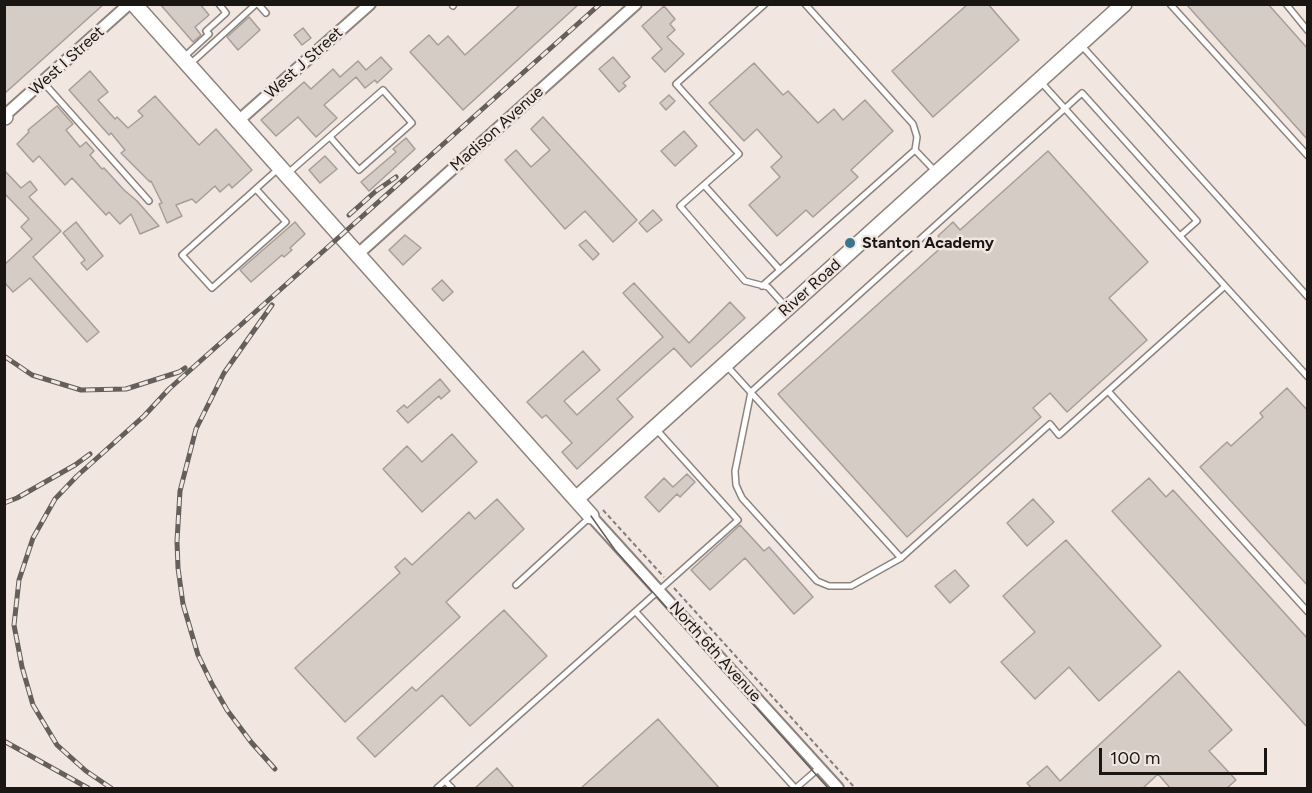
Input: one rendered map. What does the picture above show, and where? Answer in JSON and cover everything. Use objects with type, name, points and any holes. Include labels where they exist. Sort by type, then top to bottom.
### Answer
[{"type":"street","points":[[132,4],[591,516]]},
{"type":"street","name":"West I Street","points":[[5,117],[132,4]]},
{"type":"street","name":"West J Street","points":[[237,122],[370,4]]},
{"type":"street","name":"Madison Avenue","points":[[358,254],[636,4]]},
{"type":"street","name":"River Road","points":[[576,499],[1124,4]]},
{"type":"street","name":"North 6th Avenue","points":[[591,516],[838,789]]},
{"type":"lane","points":[[184,62],[209,34],[206,31],[226,13],[219,4]]},
{"type":"lane","points":[[184,62],[257,4],[266,13]]},
{"type":"lane","points":[[765,4],[676,84],[739,154],[680,206],[745,281],[768,287],[787,308]]},
{"type":"lane","points":[[762,286],[915,150],[917,137],[913,124],[805,4]]},
{"type":"lane","points":[[1170,4],[1308,156]]},
{"type":"lane","points":[[1286,4],[1308,31]]},
{"type":"lane","points":[[1080,44],[1308,297]]},
{"type":"lane","points":[[1040,80],[1308,377]]},
{"type":"lane","points":[[44,82],[149,201]]},
{"type":"lane","points":[[256,189],[286,222],[212,288],[182,255],[256,189],[330,137],[383,90],[412,123],[359,170],[330,137]]},
{"type":"lane","points":[[1180,236],[1197,221],[1082,93],[751,392],[735,471],[736,485],[742,498],[817,581],[829,586],[850,586],[901,558],[1050,424],[1059,435],[1225,286]]},
{"type":"lane","points":[[915,150],[937,173]]},
{"type":"lane","points":[[704,185],[780,270]]},
{"type":"lane","points":[[725,364],[901,558]]},
{"type":"lane","points":[[1108,392],[1308,612]]},
{"type":"lane","points":[[437,789],[738,520],[655,427]]},
{"type":"lane","points":[[516,585],[591,516]]},
{"type":"lane","points":[[636,612],[795,789],[819,768]]},
{"type":"lane","points":[[445,781],[452,789]]},
{"type":"building","points":[[4,4],[104,4],[4,94]]},
{"type":"building","points":[[160,4],[200,4],[209,15],[195,27],[201,35],[193,42]]},
{"type":"building","points":[[521,4],[579,4],[463,110],[410,52],[429,35],[438,45],[448,36],[465,55]]},
{"type":"building","points":[[968,4],[988,4],[1019,40],[933,117],[892,71]]},
{"type":"building","points":[[1186,4],[1268,4],[1308,49],[1308,140]]},
{"type":"building","points":[[664,6],[675,19],[670,24],[675,30],[667,37],[684,54],[665,72],[652,58],[662,49],[642,26]]},
{"type":"building","points":[[249,17],[260,30],[238,50],[227,37]]},
{"type":"building","points":[[303,28],[311,38],[302,45],[294,35]]},
{"type":"building","points":[[381,57],[392,69],[377,83],[375,80],[365,88],[356,77],[324,105],[337,118],[316,137],[298,117],[276,136],[261,120],[304,82],[311,89],[333,69],[340,77],[358,61],[366,70]]},
{"type":"building","points":[[613,57],[630,77],[623,83],[626,86],[619,92],[599,69]]},
{"type":"building","points":[[754,63],[783,95],[788,91],[818,123],[834,109],[843,120],[865,100],[893,131],[851,170],[858,177],[813,217],[806,210],[777,236],[749,205],[780,177],[771,167],[782,157],[757,129],[744,141],[709,103]]},
{"type":"building","points":[[90,71],[108,92],[98,100],[115,119],[117,117],[128,128],[143,116],[138,111],[155,96],[199,145],[216,129],[252,170],[232,188],[229,184],[220,192],[215,186],[196,203],[192,199],[176,205],[182,216],[167,223],[159,204],[162,203],[151,181],[121,153],[125,150],[111,133],[109,135],[69,90]]},
{"type":"building","points":[[669,95],[675,101],[666,110],[660,103]]},
{"type":"building","points":[[57,106],[73,124],[66,130],[80,147],[86,142],[94,151],[90,155],[102,169],[104,168],[137,201],[159,226],[140,234],[131,214],[120,224],[109,212],[106,215],[72,178],[65,185],[39,156],[33,162],[17,144],[29,132],[28,130]]},
{"type":"building","points":[[543,117],[637,220],[613,242],[585,211],[565,229],[505,160],[516,150],[531,167],[550,150],[531,129]]},
{"type":"building","points":[[684,131],[697,146],[675,166],[661,151]]},
{"type":"building","points":[[406,138],[415,149],[369,191],[361,182],[396,152],[393,149]]},
{"type":"building","points":[[1048,151],[1148,262],[1109,298],[1147,340],[1067,412],[1050,393],[1033,408],[1041,417],[907,537],[778,394],[945,244],[938,236],[953,222],[960,230]]},
{"type":"building","points":[[325,156],[337,169],[320,183],[309,170]]},
{"type":"building","points":[[4,170],[21,188],[30,181],[37,190],[29,197],[61,231],[33,257],[99,332],[87,342],[30,278],[13,292],[4,282],[4,265],[32,239],[21,227],[29,219],[4,193]]},
{"type":"building","points":[[653,210],[662,220],[647,232],[639,223]]},
{"type":"building","points":[[76,222],[103,256],[87,270],[81,263],[85,260],[63,233]]},
{"type":"building","points":[[295,222],[305,234],[290,248],[292,250],[284,257],[282,255],[251,282],[240,270]]},
{"type":"building","points":[[405,235],[421,248],[403,265],[389,250]]},
{"type":"building","points":[[586,240],[599,254],[593,260],[579,245]]},
{"type":"building","points":[[442,280],[453,292],[443,301],[432,289]]},
{"type":"building","points":[[634,283],[689,343],[730,302],[745,318],[691,367],[674,348],[617,399],[633,417],[577,469],[562,452],[572,443],[546,415],[542,418],[527,402],[583,351],[600,370],[564,401],[577,415],[663,337],[623,293]]},
{"type":"building","points":[[440,379],[450,391],[441,399],[439,396],[408,423],[397,411],[404,405],[407,408]]},
{"type":"building","points":[[1287,388],[1308,411],[1308,586],[1200,467],[1227,442],[1231,446],[1263,417],[1260,413]]},
{"type":"building","points":[[452,434],[477,462],[422,512],[383,469],[407,446],[422,462]]},
{"type":"building","points":[[687,474],[695,482],[680,497],[677,494],[659,512],[645,497],[664,478],[673,487]]},
{"type":"building","points":[[1149,478],[1166,497],[1173,490],[1308,639],[1308,728],[1112,511]]},
{"type":"building","points":[[497,499],[524,529],[446,602],[460,617],[345,722],[295,668],[400,573],[395,567],[405,558],[412,565],[469,512],[475,519]]},
{"type":"building","points":[[1033,499],[1054,522],[1027,546],[1007,523]]},
{"type":"building","points":[[740,525],[764,551],[769,547],[813,597],[794,614],[745,558],[710,590],[691,570]]},
{"type":"building","points":[[1066,540],[1161,646],[1099,701],[1069,667],[1035,699],[1001,662],[1035,632],[1003,596]]},
{"type":"building","points":[[955,570],[969,586],[950,603],[935,586]]},
{"type":"building","points":[[504,610],[547,656],[470,726],[442,695],[375,757],[357,738],[412,687],[416,691]]},
{"type":"building","points":[[1179,671],[1232,730],[1209,751],[1236,780],[1226,789],[1171,789],[1158,774],[1142,789],[1032,789],[1027,783],[1047,766],[1060,781]]},
{"type":"building","points":[[658,719],[720,789],[580,789]]},
{"type":"building","points":[[497,768],[515,789],[474,789]]},
{"type":"tram line","points":[[591,516],[615,550],[828,788]]},
{"type":"railway","points":[[111,788],[86,771],[57,745],[33,705],[22,667],[14,625],[19,580],[33,538],[55,499],[77,476],[144,416],[169,389],[600,4]]},
{"type":"railway","points":[[349,215],[396,177]]},
{"type":"railway","points":[[272,305],[224,373],[196,429],[180,491],[177,541],[183,604],[198,655],[227,710],[275,769]]},
{"type":"railway","points":[[4,356],[32,375],[81,390],[126,389],[185,368]]},
{"type":"railway","points":[[4,503],[75,465],[90,454]]},
{"type":"railway","points":[[4,741],[88,788]]},
{"type":"place","name":"Stanton Academy","points":[[850,243]]}]
